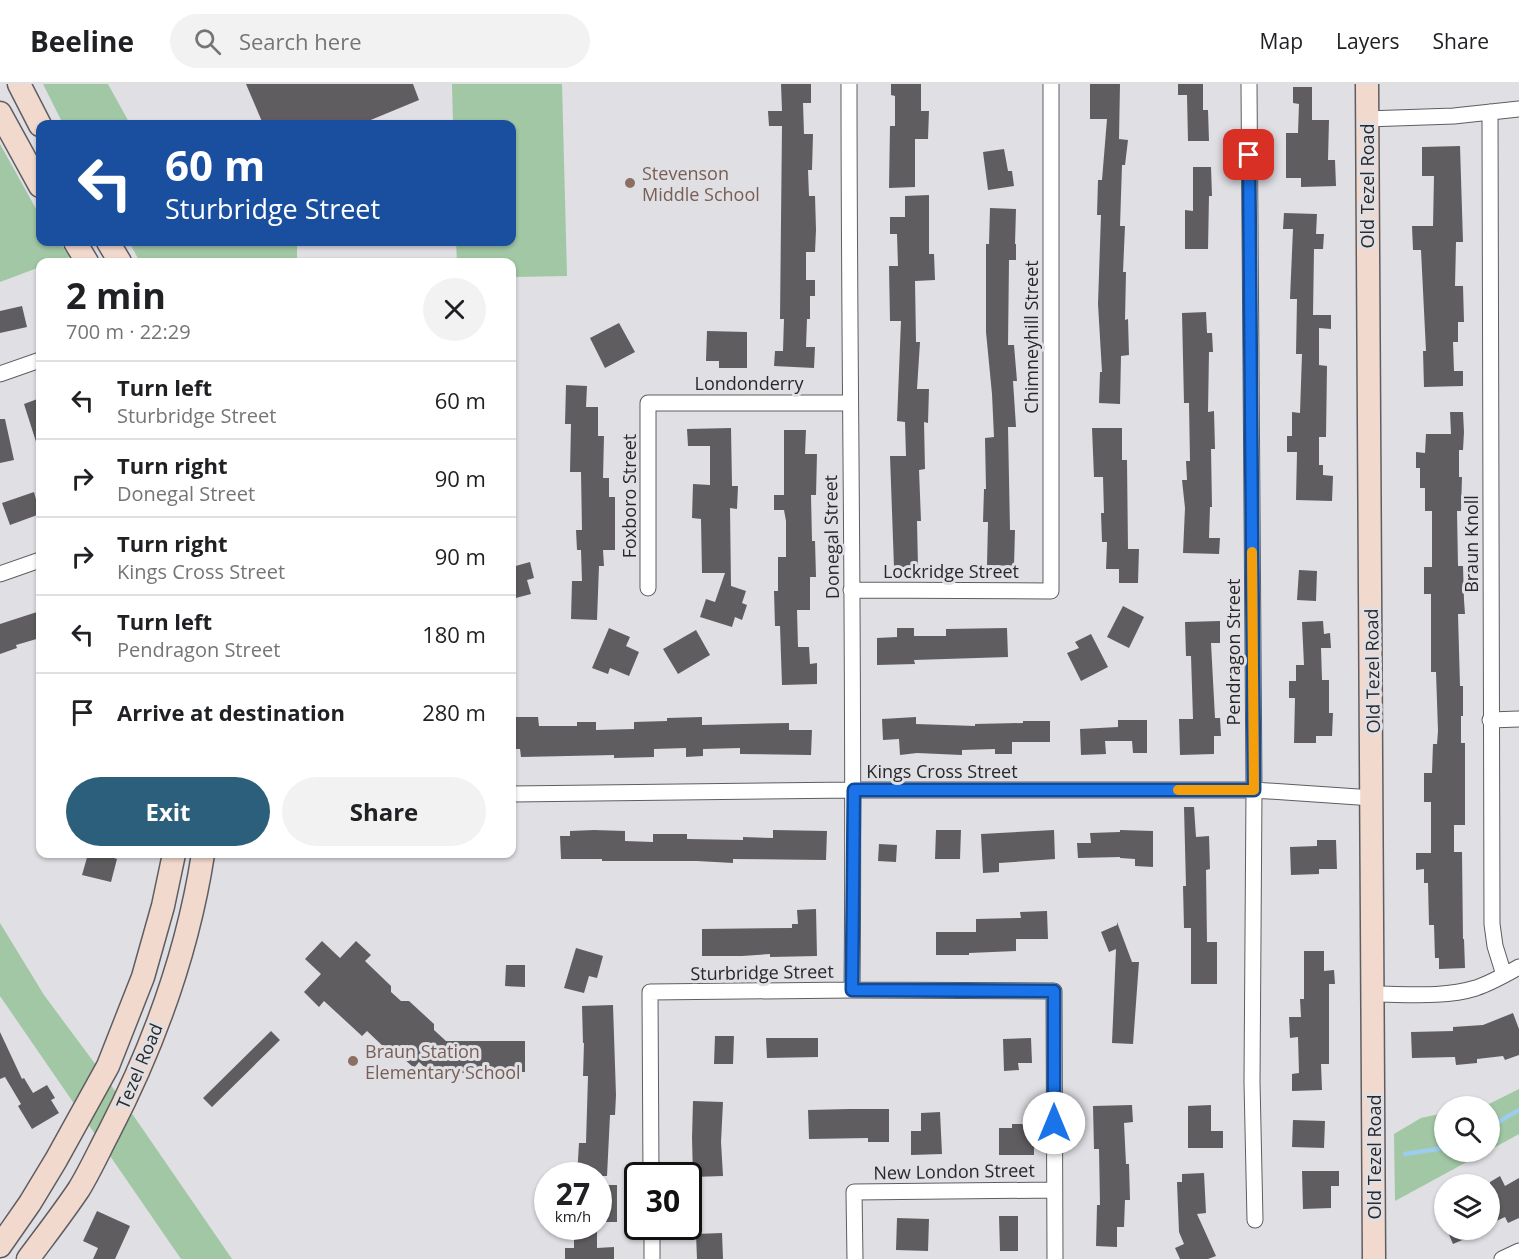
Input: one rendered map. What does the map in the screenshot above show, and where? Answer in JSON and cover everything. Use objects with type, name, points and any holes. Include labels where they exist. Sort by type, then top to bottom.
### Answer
[{"type":"street","points":[[19,84],[37,120]]},
{"type":"street","name":"Donegal Street","points":[[849,84],[849,403],[854,790],[852,990]]},
{"type":"street","name":"Chimneyhill Street","points":[[1051,84],[1051,591]]},
{"type":"street","name":"Pendragon Street","points":[[1249,84],[1254,790],[1252,1082],[1255,1220]]},
{"type":"street","name":"Old Tezel Road","points":[[1367,84],[1374,1259]]},
{"type":"street","points":[[1366,119],[1490,112],[1519,108]]},
{"type":"street","points":[[0,112],[36,179]]},
{"type":"street","name":"Braun Knoll","points":[[1490,112],[1492,924],[1495,946],[1504,975]]},
{"type":"street","points":[[0,374],[36,361]]},
{"type":"street","name":"Londonderry","points":[[648,403],[849,403]]},
{"type":"street","name":"Foxboro Street","points":[[648,403],[648,588]]},
{"type":"street","points":[[0,574],[36,561]]},
{"type":"street","name":"Lockridge Street","points":[[851,590],[1051,591]]},
{"type":"street","points":[[1490,720],[1519,719]]},
{"type":"street","name":"Kings Cross Street","points":[[516,794],[854,790],[1254,790],[1373,798]]},
{"type":"street","name":"Tezel Road","points":[[0,1246],[56,1160],[108,1066],[143,977],[164,906],[173,858]]},
{"type":"street","name":"Tezel Road","points":[[33,1258],[79,1188],[121,1109],[152,1041],[175,974],[190,919],[202,858]]},
{"type":"street","points":[[1373,994],[1449,994],[1477,987],[1519,968]]},
{"type":"street","name":"Sturbridge Street","points":[[651,1162],[650,992],[1054,991],[1054,1190]]},
{"type":"street","points":[[1054,1190],[1054,1259]]},
{"type":"street","name":"New London Street","points":[[855,1259],[854,1192],[1054,1190]]},
{"type":"street","points":[[652,1240],[652,1259]]},
{"type":"street","points":[[1502,1259],[1519,1251]]},
{"type":"green space","points":[[43,84],[108,84],[128,120],[61,120]]},
{"type":"green space","points":[[452,84],[562,84],[567,276],[516,277],[516,258],[457,258],[456,246],[516,246],[516,120],[453,120]]},
{"type":"green space","points":[[0,144],[36,209],[36,246],[62,246],[70,257],[36,258],[36,268],[0,282]]},
{"type":"green space","points":[[131,246],[297,246],[297,258],[138,258]]},
{"type":"green space","points":[[0,923],[44,995],[133,1115],[232,1259],[181,1259],[0,996]]},
{"type":"green space","points":[[1519,1089],[1519,1134],[1500,1144],[1500,1098]]},
{"type":"green space","points":[[1434,1115],[1434,1162],[1467,1162],[1445,1174],[1434,1174],[1434,1180],[1395,1201],[1394,1134],[1421,1118]]},
{"type":"building","points":[[246,84],[413,84],[419,100],[371,120],[261,120]]},
{"type":"building","points":[[781,84],[811,84],[811,103],[803,103],[804,134],[813,134],[812,170],[808,170],[809,196],[815,196],[815,252],[806,252],[806,280],[815,280],[815,296],[810,296],[806,347],[815,347],[814,368],[774,366],[775,351],[783,351],[784,319],[780,319],[782,126],[769,126],[768,111],[782,111]]},
{"type":"building","points":[[891,84],[921,84],[921,111],[929,111],[928,139],[915,139],[915,187],[889,188],[890,126],[895,126],[895,96],[891,95]]},
{"type":"building","points":[[1090,84],[1120,84],[1119,139],[1128,140],[1125,165],[1122,165],[1120,226],[1125,226],[1123,272],[1126,272],[1125,320],[1128,319],[1129,355],[1121,356],[1120,404],[1099,403],[1100,372],[1102,372],[1098,304],[1101,215],[1097,215],[1098,180],[1102,180],[1107,119],[1090,119]]},
{"type":"building","points":[[1178,84],[1203,84],[1203,110],[1208,110],[1209,141],[1188,141],[1187,95],[1178,95]]},
{"type":"building","points":[[1293,87],[1312,87],[1312,120],[1329,120],[1328,160],[1335,160],[1336,186],[1301,187],[1301,178],[1286,178],[1286,133],[1298,133],[1299,104],[1293,103]]},
{"type":"building","points":[[1460,146],[1463,242],[1456,242],[1455,286],[1463,286],[1464,322],[1458,322],[1458,342],[1453,342],[1454,371],[1463,371],[1463,386],[1424,387],[1423,351],[1426,351],[1421,250],[1413,250],[1412,226],[1433,226],[1434,176],[1422,176],[1422,147]]},
{"type":"building","points":[[1004,149],[1008,171],[1012,171],[1014,186],[988,190],[983,152]]},
{"type":"building","points":[[1193,167],[1211,167],[1212,196],[1209,196],[1208,249],[1185,249],[1185,210],[1193,211]]},
{"type":"building","points":[[929,195],[929,254],[934,254],[935,280],[915,281],[916,342],[920,342],[917,389],[929,389],[928,423],[924,422],[925,469],[919,470],[921,521],[917,521],[918,567],[894,567],[890,456],[906,456],[905,422],[897,421],[901,321],[890,321],[889,266],[898,266],[897,234],[890,234],[890,217],[905,217],[905,196]]},
{"type":"building","points":[[990,208],[1016,209],[1016,260],[1009,260],[1008,345],[1014,345],[1017,381],[1013,381],[1016,427],[1008,427],[1010,530],[1015,530],[1014,566],[987,565],[988,522],[983,522],[984,489],[986,489],[985,438],[994,437],[986,332],[986,244],[989,244]]},
{"type":"building","points":[[1284,213],[1317,214],[1316,234],[1324,234],[1323,249],[1314,249],[1313,315],[1331,315],[1331,329],[1319,328],[1319,365],[1327,366],[1326,437],[1319,437],[1319,465],[1323,465],[1323,475],[1333,476],[1332,501],[1296,500],[1297,452],[1287,452],[1287,436],[1292,436],[1292,412],[1300,413],[1302,354],[1296,354],[1297,299],[1290,299],[1293,229],[1283,229]]},
{"type":"building","points":[[22,306],[27,327],[0,333],[0,311]]},
{"type":"building","points":[[1206,312],[1207,333],[1212,333],[1213,352],[1209,352],[1208,412],[1214,411],[1215,449],[1211,449],[1212,507],[1210,507],[1209,538],[1220,538],[1219,554],[1183,553],[1185,508],[1182,480],[1187,480],[1186,461],[1190,461],[1189,403],[1184,403],[1182,313]]},
{"type":"building","points":[[619,323],[635,352],[605,368],[590,338]]},
{"type":"building","points":[[707,331],[747,332],[747,368],[719,368],[719,361],[706,361]]},
{"type":"building","points":[[566,385],[587,386],[586,407],[598,407],[598,436],[604,436],[603,478],[609,478],[609,497],[615,497],[615,550],[603,550],[604,566],[599,566],[597,620],[571,619],[572,581],[582,581],[581,550],[577,550],[576,530],[582,530],[581,472],[570,472],[571,424],[565,424]]},
{"type":"building","points":[[36,400],[36,442],[24,404]]},
{"type":"building","points":[[1450,412],[1463,412],[1464,432],[1463,450],[1459,450],[1459,477],[1462,477],[1461,511],[1457,511],[1458,566],[1463,566],[1465,614],[1458,614],[1460,686],[1463,686],[1461,743],[1465,743],[1465,825],[1454,825],[1454,852],[1462,852],[1465,968],[1439,969],[1439,958],[1435,958],[1434,925],[1429,925],[1428,883],[1424,883],[1424,869],[1416,870],[1416,853],[1431,853],[1431,802],[1424,802],[1424,773],[1432,773],[1433,744],[1437,744],[1438,731],[1436,672],[1431,672],[1431,594],[1424,594],[1424,567],[1432,567],[1432,511],[1425,511],[1425,488],[1420,488],[1420,468],[1416,468],[1416,452],[1425,453],[1426,434],[1451,434]]},
{"type":"building","points":[[0,419],[5,419],[14,460],[0,463]]},
{"type":"building","points":[[731,428],[732,486],[738,486],[737,509],[730,508],[731,586],[746,591],[742,603],[747,605],[742,620],[735,617],[732,627],[700,617],[706,599],[715,602],[725,573],[702,573],[701,519],[692,518],[693,484],[710,485],[710,446],[688,446],[687,429]]},
{"type":"building","points":[[1092,428],[1122,428],[1122,460],[1127,460],[1128,549],[1139,549],[1138,583],[1119,583],[1119,569],[1106,569],[1107,542],[1102,542],[1101,513],[1104,513],[1103,477],[1094,477]]},
{"type":"building","points":[[784,430],[806,430],[805,454],[817,454],[816,495],[811,495],[812,541],[815,541],[816,577],[810,577],[810,610],[797,610],[798,647],[809,647],[810,664],[817,663],[817,684],[782,685],[780,626],[775,626],[774,591],[778,591],[778,557],[786,557],[786,521],[784,510],[774,510],[774,495],[784,495]]},
{"type":"building","points":[[34,492],[36,515],[10,525],[2,503]]},
{"type":"building","points":[[530,562],[534,578],[527,580],[531,594],[516,598],[516,566]]},
{"type":"building","points":[[1299,570],[1317,571],[1316,601],[1297,600]]},
{"type":"building","points":[[1123,606],[1144,617],[1129,648],[1107,637]]},
{"type":"building","points":[[36,612],[36,639],[16,645],[17,648],[0,654],[0,624]]},
{"type":"building","points":[[1220,621],[1220,643],[1211,643],[1215,718],[1220,718],[1221,736],[1214,736],[1214,754],[1180,755],[1179,719],[1193,719],[1191,656],[1186,656],[1185,622]]},
{"type":"building","points":[[1323,621],[1324,634],[1330,633],[1331,648],[1321,648],[1322,680],[1329,680],[1329,713],[1333,713],[1332,736],[1316,736],[1316,743],[1294,743],[1295,698],[1289,698],[1289,681],[1296,681],[1296,665],[1304,665],[1302,622]]},
{"type":"building","points":[[609,628],[630,637],[626,646],[639,652],[629,676],[610,668],[608,674],[592,668]]},
{"type":"building","points":[[897,628],[914,628],[914,636],[946,636],[946,629],[1007,628],[1008,657],[914,660],[915,664],[877,665],[877,638],[897,637]]},
{"type":"building","points":[[696,630],[710,655],[678,674],[663,649]]},
{"type":"building","points":[[1091,634],[1108,667],[1081,681],[1067,653],[1079,648],[1075,642]]},
{"type":"building","points":[[516,717],[538,717],[539,726],[577,726],[577,722],[596,722],[596,730],[634,729],[634,722],[702,717],[702,725],[789,723],[789,730],[812,730],[811,755],[740,754],[740,748],[703,749],[703,756],[686,757],[686,748],[654,749],[654,757],[614,758],[614,755],[521,757],[520,749],[516,749]]},
{"type":"building","points":[[916,717],[916,724],[975,726],[975,724],[1050,721],[1050,742],[1012,742],[1012,754],[995,754],[995,749],[962,750],[962,755],[917,753],[900,755],[899,739],[883,740],[882,719]]},
{"type":"building","points":[[1118,720],[1147,720],[1147,753],[1133,753],[1132,741],[1105,741],[1106,754],[1081,755],[1080,729],[1118,727]]},
{"type":"building","points":[[1184,807],[1194,807],[1196,837],[1209,836],[1210,869],[1206,870],[1207,942],[1217,942],[1217,984],[1191,984],[1191,928],[1184,928],[1183,886],[1186,886]]},
{"type":"building","points":[[773,830],[827,831],[826,860],[733,859],[733,863],[561,859],[560,836],[570,836],[570,831],[625,831],[625,841],[653,842],[653,834],[687,834],[687,839],[743,840],[743,837],[773,838]]},
{"type":"building","points":[[936,830],[961,830],[960,859],[935,859]]},
{"type":"building","points":[[1054,830],[1055,859],[999,863],[999,872],[983,873],[981,834]]},
{"type":"building","points":[[1120,830],[1153,831],[1153,867],[1135,866],[1135,859],[1120,857],[1078,858],[1077,843],[1091,843],[1090,833],[1120,832]]},
{"type":"building","points":[[1317,840],[1336,840],[1337,869],[1319,869],[1319,874],[1291,875],[1290,847],[1317,846]]},
{"type":"building","points":[[879,844],[897,845],[896,862],[878,861]]},
{"type":"building","points":[[87,858],[117,859],[111,882],[82,875]]},
{"type":"building","points":[[816,909],[817,956],[770,957],[770,954],[702,956],[702,929],[792,928],[792,924],[798,924],[797,910]]},
{"type":"building","points":[[1047,911],[1048,939],[1016,939],[1016,951],[936,955],[936,932],[976,932],[976,919],[1021,918],[1020,912]]},
{"type":"building","points":[[1117,922],[1132,962],[1139,962],[1133,1044],[1112,1043],[1116,949],[1109,952],[1101,932],[1117,925]]},
{"type":"building","points":[[322,941],[340,958],[356,941],[371,955],[365,961],[391,986],[391,992],[401,1001],[409,1001],[434,1024],[434,1030],[446,1041],[525,1041],[525,1072],[431,1073],[419,1062],[414,1068],[390,1046],[387,1050],[367,1031],[362,1036],[324,1001],[319,1007],[304,992],[321,974],[305,959]]},
{"type":"building","points":[[576,948],[603,956],[597,978],[589,976],[584,993],[564,988]]},
{"type":"building","points":[[1304,951],[1324,951],[1324,971],[1334,970],[1335,984],[1329,984],[1329,1064],[1321,1064],[1322,1090],[1292,1091],[1292,1074],[1299,1073],[1298,1037],[1290,1038],[1289,1017],[1301,1017],[1300,999],[1304,999]]},
{"type":"building","points":[[506,965],[525,965],[525,987],[505,986]]},
{"type":"building","points":[[613,1005],[616,1095],[615,1115],[610,1115],[608,1162],[578,1162],[579,1143],[586,1143],[588,1076],[583,1076],[582,1006]]},
{"type":"building","points":[[1513,1013],[1519,1029],[1519,1055],[1505,1060],[1503,1056],[1477,1059],[1477,1063],[1456,1065],[1455,1057],[1412,1058],[1411,1032],[1453,1031],[1453,1027],[1483,1025]]},
{"type":"building","points":[[271,1031],[280,1040],[212,1107],[203,1098]]},
{"type":"building","points":[[0,1032],[22,1079],[24,1078],[33,1093],[47,1085],[55,1098],[51,1100],[59,1113],[32,1129],[18,1106],[21,1104],[5,1077],[0,1079]]},
{"type":"building","points":[[715,1036],[734,1036],[733,1064],[714,1064]]},
{"type":"building","points":[[766,1038],[818,1038],[818,1057],[767,1058]]},
{"type":"building","points":[[1031,1038],[1032,1063],[1018,1063],[1019,1070],[1004,1071],[1003,1039]]},
{"type":"building","points":[[693,1101],[723,1102],[721,1142],[723,1176],[702,1177],[702,1162],[693,1162]]},
{"type":"building","points":[[1132,1105],[1133,1122],[1124,1123],[1130,1200],[1125,1200],[1124,1227],[1117,1227],[1117,1247],[1096,1246],[1097,1205],[1100,1205],[1099,1149],[1094,1149],[1093,1106]]},
{"type":"building","points":[[1211,1105],[1211,1131],[1223,1131],[1223,1148],[1188,1148],[1188,1106]]},
{"type":"building","points":[[889,1109],[889,1142],[868,1142],[868,1138],[809,1139],[808,1110]]},
{"type":"building","points":[[940,1112],[942,1154],[911,1155],[911,1131],[921,1131],[921,1113]]},
{"type":"building","points":[[1293,1120],[1325,1121],[1324,1148],[1292,1147]]},
{"type":"building","points":[[1012,1124],[1034,1124],[1034,1155],[999,1155],[999,1128],[1012,1128]]},
{"type":"building","points":[[1302,1171],[1339,1171],[1339,1186],[1331,1186],[1331,1208],[1303,1209]]},
{"type":"building","points":[[1204,1173],[1206,1213],[1197,1214],[1216,1256],[1208,1259],[1180,1259],[1175,1248],[1184,1244],[1179,1232],[1177,1182],[1182,1182],[1182,1174]]},
{"type":"building","points":[[1500,1176],[1505,1186],[1519,1178],[1519,1218],[1508,1223],[1505,1217],[1500,1219]]},
{"type":"building","points":[[612,1185],[617,1185],[617,1222],[612,1222]]},
{"type":"building","points":[[97,1211],[130,1226],[115,1259],[93,1259],[98,1248],[83,1241]]},
{"type":"building","points":[[999,1216],[1018,1216],[1018,1251],[1000,1251]]},
{"type":"building","points":[[897,1218],[929,1219],[928,1251],[896,1250]]},
{"type":"building","points":[[722,1233],[723,1259],[697,1259],[696,1240],[702,1240],[702,1234]]},
{"type":"building","points":[[574,1240],[597,1240],[597,1248],[614,1247],[614,1259],[565,1259],[565,1248],[574,1248]]},
{"type":"waterway","points":[[1500,1121],[1519,1110]]},
{"type":"waterway","points":[[1405,1154],[1434,1150]]},
{"type":"slow traffic","points":[[1178,790],[1254,790],[1252,552]]},
{"type":"place","name":"Stevenson Middle School","points":[[630,183]]},
{"type":"place","name":"Braun Station Elementary School","points":[[353,1061]]},
{"type":"route","points":[[1054,1123],[1054,991],[852,990],[854,790],[1254,790],[1249,155]]}]
